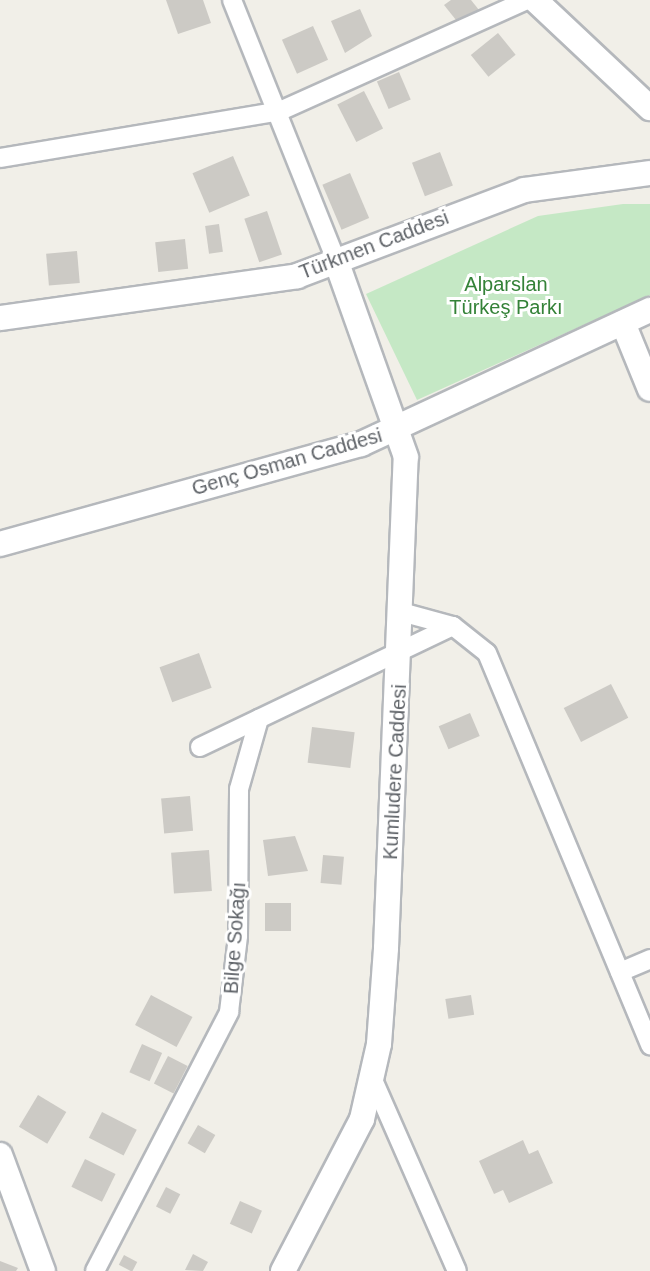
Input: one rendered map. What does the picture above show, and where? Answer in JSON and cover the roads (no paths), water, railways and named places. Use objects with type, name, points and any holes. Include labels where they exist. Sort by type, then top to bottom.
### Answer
[{"type":"street","points":[[232,0],[280,111],[337,263]]},
{"type":"street","points":[[0,158],[280,111],[527,0]]},
{"type":"street","points":[[535,0],[650,108]]},
{"type":"street","name":"Türkmen Caddesi","points":[[0,318],[237,288],[337,263],[524,190],[650,173]]},
{"type":"street","name":"Kumludere Caddesi","points":[[283,1271],[374,1082],[401,651],[407,489],[401,429],[337,263]]},
{"type":"street","name":"Genç Osman Caddesi","points":[[0,544],[401,429],[650,310]]},
{"type":"street","points":[[623,323],[650,389]]},
{"type":"street","points":[[401,612],[453,626],[472,636],[501,679],[650,1045]]},
{"type":"street","points":[[200,747],[453,626]]},
{"type":"street","name":"Bilge Sokağı","points":[[95,1271],[229,1012],[238,936],[239,789],[259,719]]},
{"type":"street","points":[[620,972],[650,959]]},
{"type":"street","points":[[374,1082],[457,1271]]},
{"type":"street","points":[[0,1155],[43,1271]]},
{"type":"park label","name":"Alparslan Türkeş Parkı","points":[[506,296]]}]
